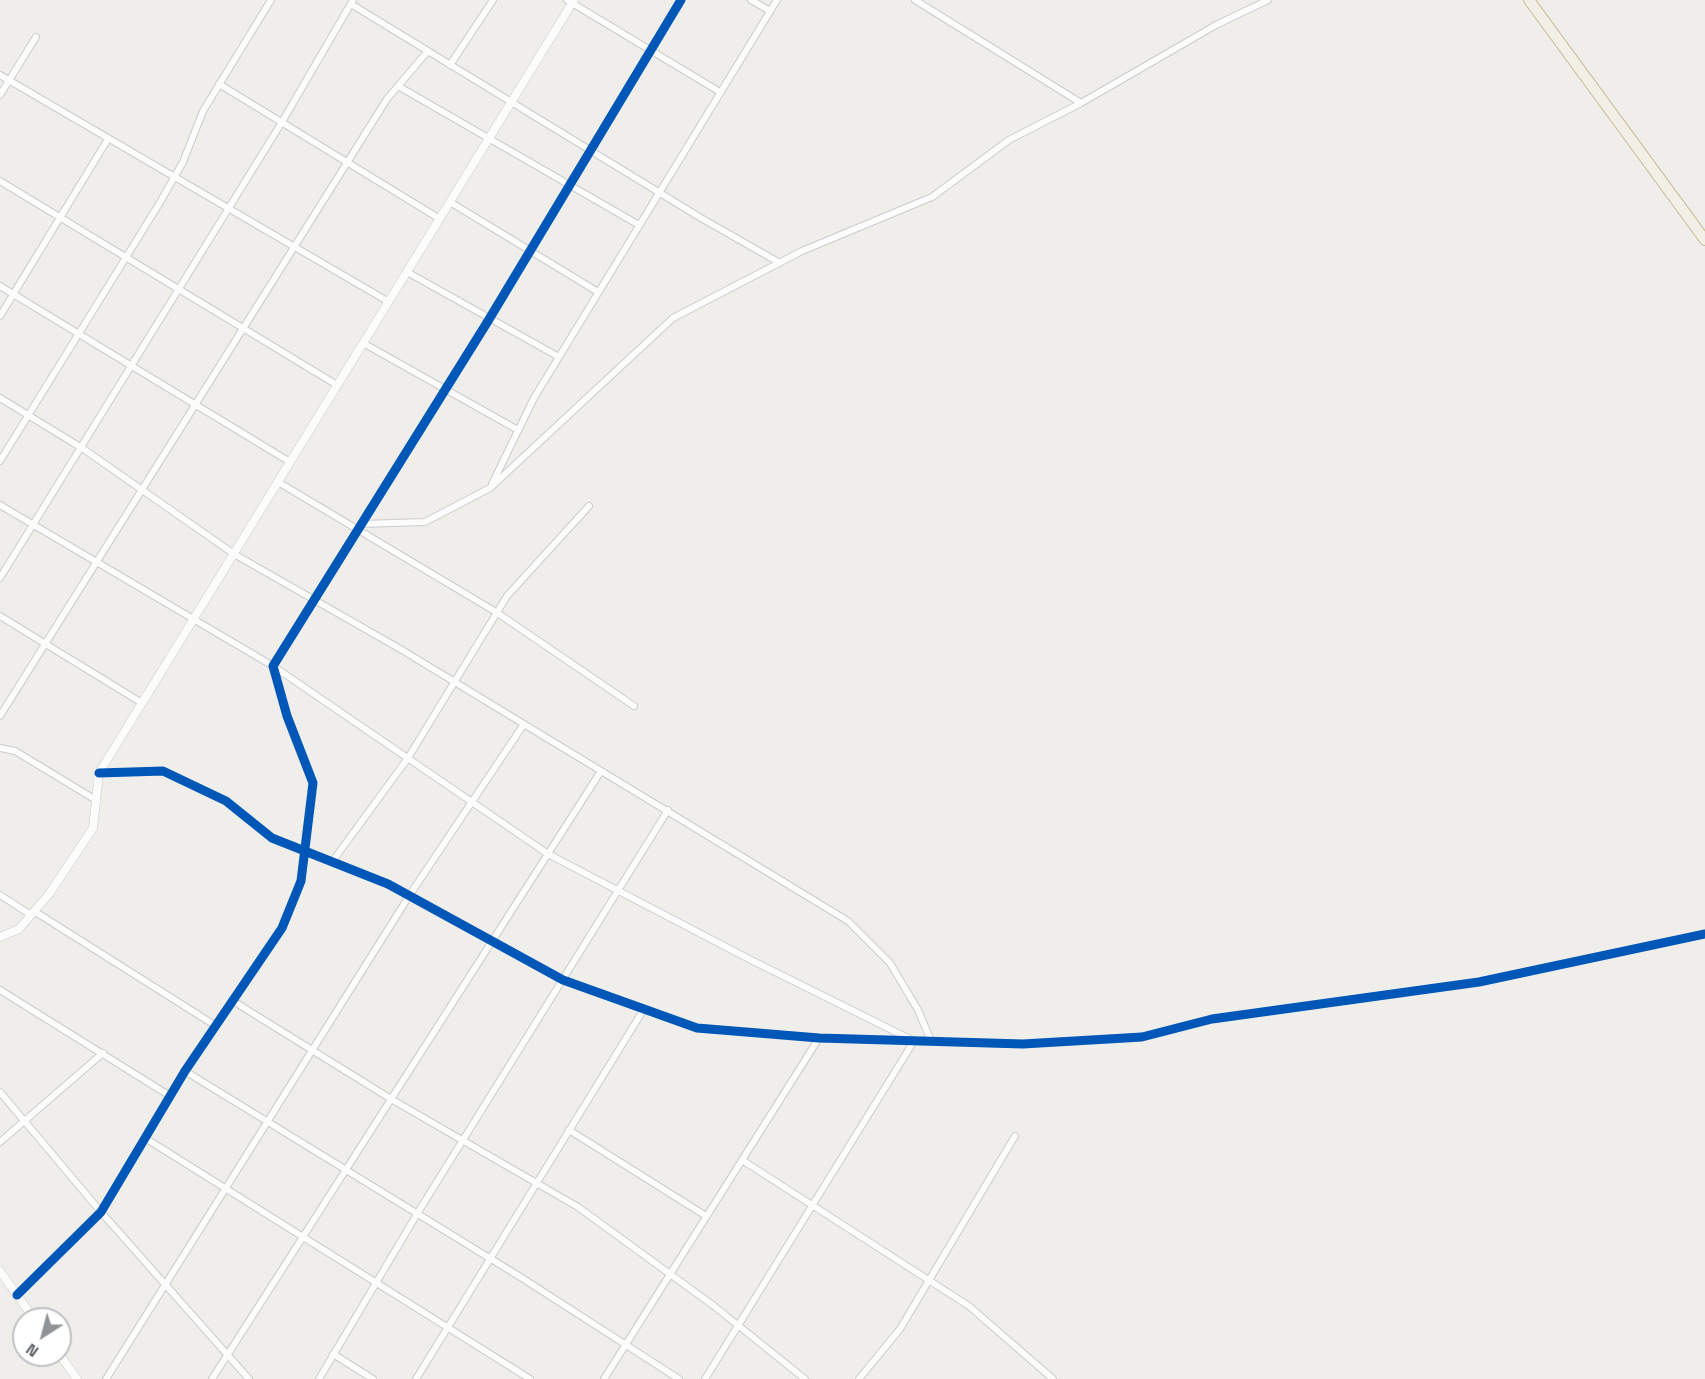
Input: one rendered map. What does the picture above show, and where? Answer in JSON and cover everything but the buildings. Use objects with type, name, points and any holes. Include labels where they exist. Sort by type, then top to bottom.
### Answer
[{"type":"highway","points":[[1529,0],[1705,240]]},
{"type":"street","points":[[0,461],[174,178],[183,162],[203,111],[271,0]]},
{"type":"street","points":[[450,66],[493,0]]},
{"type":"street","points":[[17,1295],[101,1212],[185,1071],[282,928],[301,881],[313,783],[287,716],[273,666],[490,318],[681,0]]},
{"type":"street","points":[[751,0],[770,11]]},
{"type":"street","points":[[490,488],[518,430],[559,357],[777,0]]},
{"type":"street","points":[[915,0],[1081,103]]},
{"type":"street","points":[[359,527],[425,522],[490,488],[673,318],[780,262],[932,197],[1009,140],[1081,103],[1216,25],[1268,0]]},
{"type":"street","points":[[0,937],[19,929],[49,894],[93,828],[99,773],[511,103],[571,1],[720,92]]},
{"type":"street","points":[[0,578],[282,122],[352,2],[450,66],[780,262]]},
{"type":"street","points":[[0,95],[36,37]]},
{"type":"street","points":[[0,716],[348,162],[398,86],[427,52]]},
{"type":"street","points":[[0,75],[389,302]]},
{"type":"street","points":[[219,84],[440,219]]},
{"type":"street","points":[[398,86],[639,225]]},
{"type":"street","points":[[0,316],[108,139]]},
{"type":"street","points":[[0,181],[337,385]]},
{"type":"street","points":[[450,202],[598,292]]},
{"type":"street","points":[[407,272],[559,357]]},
{"type":"street","points":[[0,286],[290,462]]},
{"type":"street","points":[[363,343],[518,430]]},
{"type":"street","points":[[0,398],[79,447],[234,554],[453,681],[848,921],[890,963],[918,1010],[931,1041]]},
{"type":"street","points":[[278,482],[359,527],[496,612],[634,706]]},
{"type":"street","points":[[0,505],[193,621],[273,666],[548,854],[914,1041]]},
{"type":"street","points":[[332,862],[408,758],[507,596],[589,506]]},
{"type":"street","points":[[0,616],[142,703]]},
{"type":"street","points":[[106,1379],[409,896],[524,724]]},
{"type":"street","points":[[0,748],[15,751],[96,800]]},
{"type":"street","points":[[99,773],[163,771],[226,801],[272,838],[388,884],[562,980],[697,1028],[819,1038],[1023,1044],[1142,1037],[1212,1018],[1479,982],[1705,934]]},
{"type":"street","points":[[212,1379],[601,771]]},
{"type":"street","points":[[319,1379],[417,1214],[668,810]]},
{"type":"street","points":[[0,895],[216,1026]]},
{"type":"street","points":[[0,990],[170,1096]]},
{"type":"street","points":[[232,1001],[391,1099],[578,1207],[738,1325],[806,1379]]},
{"type":"street","points":[[416,1379],[644,1009]]},
{"type":"street","points":[[604,1379],[819,1038]]},
{"type":"street","points":[[705,1379],[914,1041]]},
{"type":"street","points":[[0,1142],[103,1053]]},
{"type":"street","points":[[185,1071],[490,1258],[679,1379]]},
{"type":"street","points":[[0,1092],[101,1212],[249,1379]]},
{"type":"street","points":[[569,1130],[706,1216]]},
{"type":"street","points":[[859,1379],[900,1329],[1015,1136]]},
{"type":"street","points":[[145,1138],[530,1379]]},
{"type":"street","points":[[742,1160],[969,1306],[1053,1379]]},
{"type":"street","points":[[0,1271],[26,1307]]},
{"type":"street","points":[[333,1354],[373,1379]]},
{"type":"cycle path","points":[[17,1295],[101,1212],[185,1071],[282,928],[301,881],[313,783],[287,716],[273,666],[488,321],[681,0]]},
{"type":"cycle path","points":[[99,773],[163,771],[226,801],[272,838],[388,884],[563,980],[697,1028],[819,1038],[1023,1044],[1142,1037],[1212,1019],[1479,982],[1705,934]]}]
